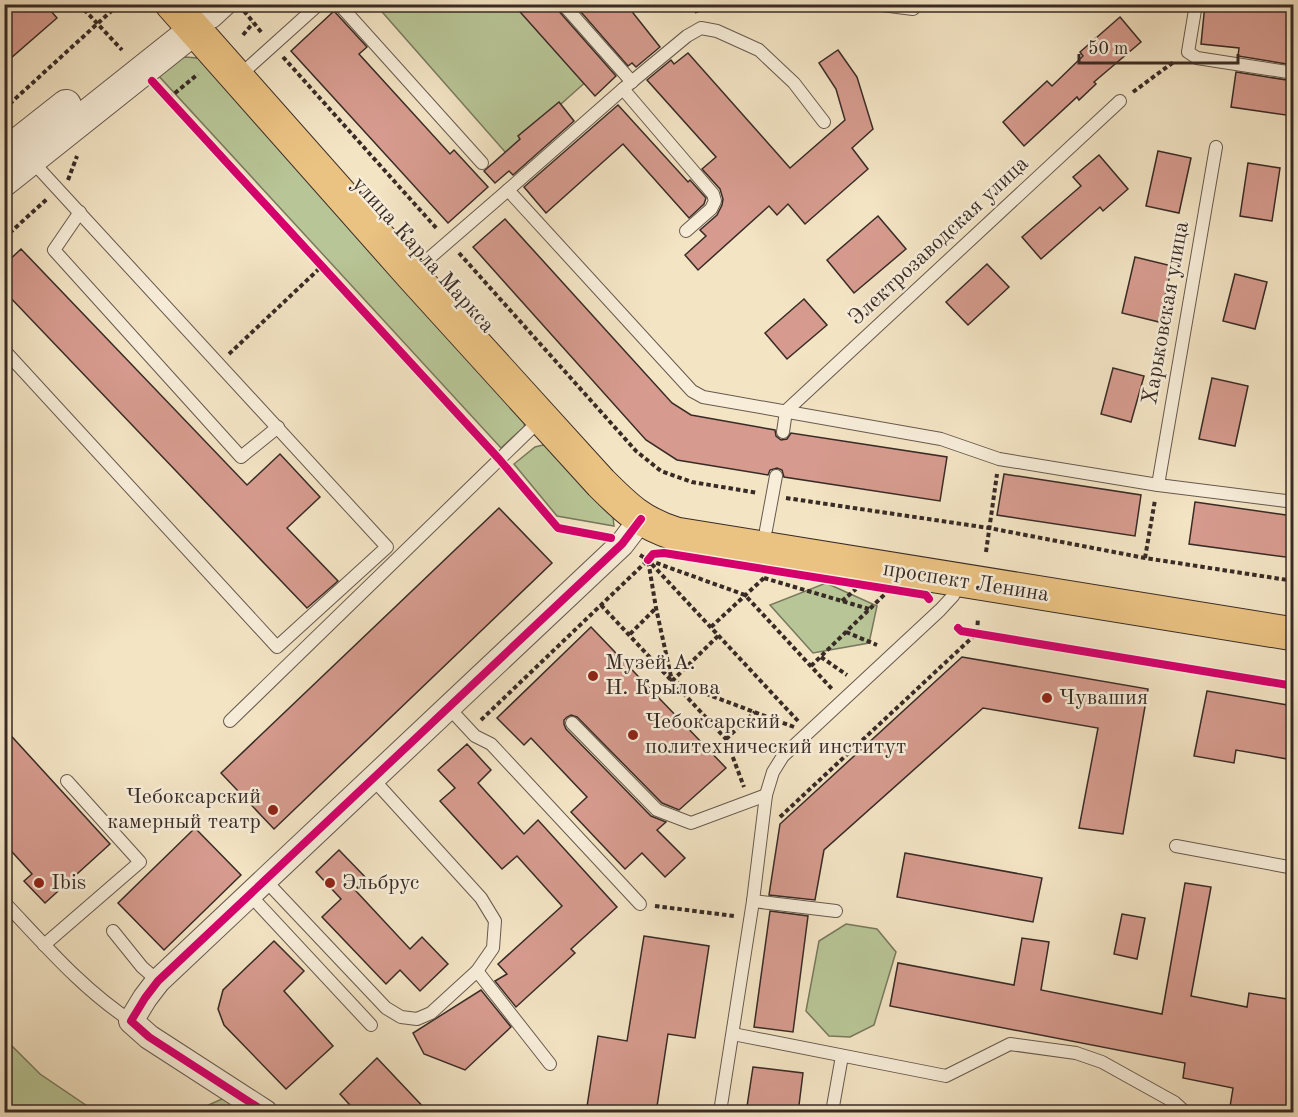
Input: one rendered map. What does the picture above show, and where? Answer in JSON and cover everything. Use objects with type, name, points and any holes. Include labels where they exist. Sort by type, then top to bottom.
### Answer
[{"type":"main road","name":"улица Карла Маркса","points":[[198,12],[245,59],[426,261],[631,482],[651,496]]},
{"type":"main road","name":"улица Карла Маркса","points":[[245,59],[412,275],[601,483],[621,503],[651,496]]},
{"type":"main road","name":"проспект Ленина","points":[[651,496],[672,510],[766,530],[971,565],[1293,614]]},
{"type":"main road","name":"проспект Ленина","points":[[651,496],[656,528],[676,534],[971,565],[1293,634]]},
{"type":"street","points":[[4,181],[18,157],[198,12]]},
{"type":"street","points":[[265,1113],[149,1037],[131,1021],[145,998],[158,981],[622,544],[651,496]]},
{"type":"lane","points":[[245,59],[319,4]]},
{"type":"lane","points":[[339,4],[482,164]]},
{"type":"lane","points":[[563,4],[713,194],[715,201],[711,209],[686,231]]},
{"type":"lane","points":[[874,4],[913,9]]},
{"type":"lane","points":[[1196,4],[1188,52],[1197,58],[1293,73]]},
{"type":"lane","points":[[426,261],[687,36],[701,28],[717,31],[759,50],[794,83],[824,122]]},
{"type":"lane","name":"Электрозаводская улица","points":[[786,411],[1120,101]]},
{"type":"lane","name":"Харьковская улица","points":[[1158,485],[1216,147]]},
{"type":"lane","points":[[4,350],[278,647],[387,547],[80,212],[58,189],[18,157]]},
{"type":"lane","points":[[508,190],[692,391],[703,397],[941,439],[999,459],[1158,485],[1293,502]]},
{"type":"lane","points":[[80,212],[54,250],[241,457],[278,427]]},
{"type":"lane","points":[[783,432],[786,411]]},
{"type":"lane","points":[[230,721],[542,418]]},
{"type":"lane","points":[[766,530],[776,476]]},
{"type":"lane","points":[[720,1113],[753,901],[766,795],[773,772],[783,756],[940,610],[953,596],[971,565]]},
{"type":"lane","points":[[448,707],[475,736],[491,744],[640,904]]},
{"type":"lane","points":[[572,723],[657,810],[692,823],[766,795]]},
{"type":"lane","points":[[257,887],[386,1008],[400,1017],[417,1019],[431,1013],[477,971],[494,948],[495,921],[482,898],[372,778]]},
{"type":"lane","points":[[44,945],[140,862],[67,781]]},
{"type":"lane","points":[[1176,846],[1293,868]]},
{"type":"lane","points":[[257,887],[371,1025]]},
{"type":"lane","points":[[753,901],[837,911]]},
{"type":"lane","points":[[4,902],[44,945],[103,1002],[131,1021]]},
{"type":"lane","points":[[113,931],[142,967],[158,981]]},
{"type":"lane","points":[[477,971],[550,1064]]},
{"type":"lane","points":[[733,1034],[946,1076],[1010,1044],[1076,1053],[1102,1062],[1174,1102],[1185,1113]]},
{"type":"lane","points":[[832,1113],[842,1056]]},
{"type":"path","points":[[79,4],[122,50]]},
{"type":"path","points":[[4,109],[119,4]]},
{"type":"path","points":[[695,4],[698,14]]},
{"type":"path","points":[[245,59],[253,23]]},
{"type":"path","points":[[1120,101],[1188,52]]},
{"type":"path","points":[[169,98],[201,71]]},
{"type":"path","points":[[158,87],[499,459],[558,528],[600,536]]},
{"type":"path","points":[[4,238],[70,178],[79,149]]},
{"type":"path","points":[[219,363],[322,266]]},
{"type":"path","points":[[971,565],[989,528],[999,459]]},
{"type":"path","points":[[651,496],[692,482],[989,528],[1145,558],[1293,581]]},
{"type":"path","points":[[1145,558],[1158,485]]},
{"type":"path","points":[[639,554],[648,560],[809,732]]},
{"type":"path","points":[[648,560],[745,595],[843,701]]},
{"type":"path","points":[[470,730],[648,560]]},
{"type":"path","points":[[648,560],[672,681]]},
{"type":"path","points":[[711,627],[772,571]]},
{"type":"path","points":[[764,578],[869,609]]},
{"type":"path","points":[[842,601],[861,585]]},
{"type":"path","points":[[811,666],[890,590]]},
{"type":"path","points":[[601,604],[726,739],[749,801]]},
{"type":"path","points":[[630,634],[656,608]]},
{"type":"path","points":[[776,820],[977,633],[978,618]]},
{"type":"path","points":[[958,628],[961,631],[1293,686]]},
{"type":"path","points":[[846,632],[877,645]]},
{"type":"path","points":[[672,681],[719,635]]},
{"type":"path","points":[[821,657],[848,675]]},
{"type":"path","points":[[672,681],[809,732]]},
{"type":"path","points":[[726,739],[755,712]]},
{"type":"path","points":[[640,904],[750,918]]},
{"type":"green space","points":[[376,5],[537,5],[598,71],[506,153]]},
{"type":"green space","points":[[185,57],[198,58],[209,64],[525,422],[524,427],[501,448],[156,73],[171,62]]},
{"type":"green space","points":[[543,445],[553,448],[613,517],[614,526],[557,516],[514,464],[535,447]]},
{"type":"green space","points":[[826,583],[877,606],[869,643],[813,653],[770,605]]},
{"type":"green space","points":[[846,924],[877,929],[896,952],[874,1025],[850,1037],[829,1036],[806,1011],[819,941]]},
{"type":"green space","points":[[4,1038],[40,1074],[96,1112],[5,1112]]},
{"type":"green space","points":[[224,1098],[245,1112],[201,1112],[206,1106]]},
{"type":"building","points":[[4,4],[45,4],[57,18],[4,64]]},
{"type":"building","points":[[513,4],[555,4],[616,76],[595,96]]},
{"type":"building","points":[[574,4],[626,4],[660,47],[636,67],[632,63],[628,66]]},
{"type":"building","points":[[1205,4],[1293,4],[1293,65],[1238,56],[1239,48],[1201,44]]},
{"type":"building","points":[[334,11],[367,47],[359,54],[450,154],[454,150],[488,187],[448,223],[291,51]]},
{"type":"building","points":[[1120,17],[1141,42],[1094,82],[1096,84],[1079,100],[1077,97],[1024,146],[1003,122],[1047,81],[1052,86],[1083,56],[1080,52]]},
{"type":"building","points":[[838,50],[857,77],[873,129],[852,148],[868,169],[805,224],[788,204],[777,215],[769,206],[698,270],[685,255],[706,236],[700,230],[717,215],[722,205],[720,189],[702,169],[716,157],[647,80],[671,60],[674,64],[688,53],[790,168],[845,120],[836,89],[819,63]]},
{"type":"building","points":[[1236,72],[1293,81],[1293,116],[1231,107]]},
{"type":"building","points":[[559,102],[574,121],[513,175],[509,171],[495,183],[484,171],[520,139],[518,136]]},
{"type":"building","points":[[618,105],[688,182],[690,180],[706,198],[704,204],[689,218],[623,144],[546,213],[524,187]]},
{"type":"building","points":[[1158,151],[1191,158],[1179,213],[1146,206]]},
{"type":"building","points":[[1099,155],[1128,189],[1103,211],[1100,207],[1041,259],[1022,237],[1081,186],[1073,177]]},
{"type":"building","points":[[1248,163],[1280,168],[1272,221],[1240,216]]},
{"type":"building","points":[[878,216],[906,249],[854,293],[827,260]]},
{"type":"building","points":[[505,219],[672,403],[691,415],[775,430],[776,436],[781,440],[787,439],[791,433],[947,457],[940,501],[784,477],[782,470],[777,468],[770,470],[768,475],[677,460],[646,440],[473,247]]},
{"type":"building","points":[[21,249],[247,485],[280,454],[320,497],[287,528],[338,581],[307,608],[4,291],[4,265]]},
{"type":"building","points":[[1135,257],[1172,266],[1159,322],[1122,313]]},
{"type":"building","points":[[987,264],[1009,287],[968,325],[946,302]]},
{"type":"building","points":[[1235,274],[1267,282],[1255,329],[1223,321]]},
{"type":"building","points":[[804,299],[827,325],[787,359],[765,333]]},
{"type":"building","points":[[1113,368],[1144,376],[1131,422],[1101,414]]},
{"type":"building","points":[[1212,378],[1248,386],[1235,446],[1199,439]]},
{"type":"building","points":[[1004,474],[1141,495],[1135,536],[997,515]]},
{"type":"building","points":[[1195,502],[1293,516],[1293,558],[1189,544]]},
{"type":"building","points":[[499,508],[552,563],[274,829],[221,773]]},
{"type":"building","points":[[591,627],[726,768],[679,810],[662,803],[577,717],[571,715],[564,720],[566,729],[651,816],[666,822],[657,830],[685,858],[665,877],[642,853],[625,869],[571,812],[587,797],[531,738],[524,745],[497,718]]},
{"type":"building","points":[[962,657],[1148,689],[1123,834],[1079,828],[1098,728],[983,708],[824,850],[815,900],[769,895],[780,824]]},
{"type":"building","points":[[1207,691],[1293,706],[1293,760],[1236,750],[1234,763],[1194,756]]},
{"type":"building","points":[[4,728],[110,844],[45,903],[24,881],[32,874],[4,843]]},
{"type":"building","points":[[467,744],[491,770],[478,783],[524,834],[538,820],[617,907],[571,949],[575,953],[516,1007],[495,981],[507,974],[498,964],[562,906],[517,856],[502,869],[440,801],[455,788],[438,770]]},
{"type":"building","points":[[195,828],[241,875],[164,950],[118,903]]},
{"type":"building","name":"Эльбрус","points":[[339,850],[368,880],[356,891],[410,949],[422,937],[448,964],[420,991],[400,970],[386,984],[322,917],[341,899],[316,872]]},
{"type":"building","points":[[905,853],[1042,878],[1033,922],[897,897]]},
{"type":"building","points":[[1185,883],[1211,887],[1191,996],[1247,1007],[1249,993],[1293,1000],[1293,1113],[1229,1113],[1233,1088],[1183,1078],[1185,1063],[890,1006],[898,963],[1014,985],[1022,938],[1049,942],[1041,990],[1162,1014]]},
{"type":"building","points":[[770,911],[808,916],[793,1032],[754,1027]]},
{"type":"building","points":[[1122,914],[1145,918],[1137,959],[1114,954]]},
{"type":"building","points":[[644,936],[709,946],[695,1038],[668,1034],[656,1113],[586,1113],[598,1036],[627,1041]]},
{"type":"building","points":[[274,941],[304,971],[284,991],[333,1046],[286,1089],[224,1025],[218,1009],[223,990]]},
{"type":"building","points":[[481,990],[511,1027],[465,1070],[424,1054],[413,1033]]},
{"type":"building","points":[[377,1058],[429,1113],[357,1113],[340,1094]]},
{"type":"building","points":[[753,1067],[803,1073],[798,1113],[746,1113]]},
{"type":"cycle path","points":[[152,81],[499,459],[558,528],[611,538]]},
{"type":"cycle path","points":[[265,1112],[149,1037],[131,1021],[145,998],[158,981],[622,544],[641,519]]},
{"type":"cycle path","points":[[648,560],[653,554],[664,553],[926,595],[929,599]]},
{"type":"cycle path","points":[[958,628],[961,631],[1294,686]]},
{"type":"place","name":"Музей А. Н. Крылова","points":[[593,676]]},
{"type":"place","name":"Чувашия","points":[[1047,698]]},
{"type":"place","name":"Чебоксарский политехнический институт","points":[[633,735]]},
{"type":"place","name":"Чебоксарский камерный театр","points":[[273,810]]},
{"type":"place","name":"Ibis","points":[[39,883]]},
{"type":"place","name":"Эльбрус","points":[[330,883]]}]
